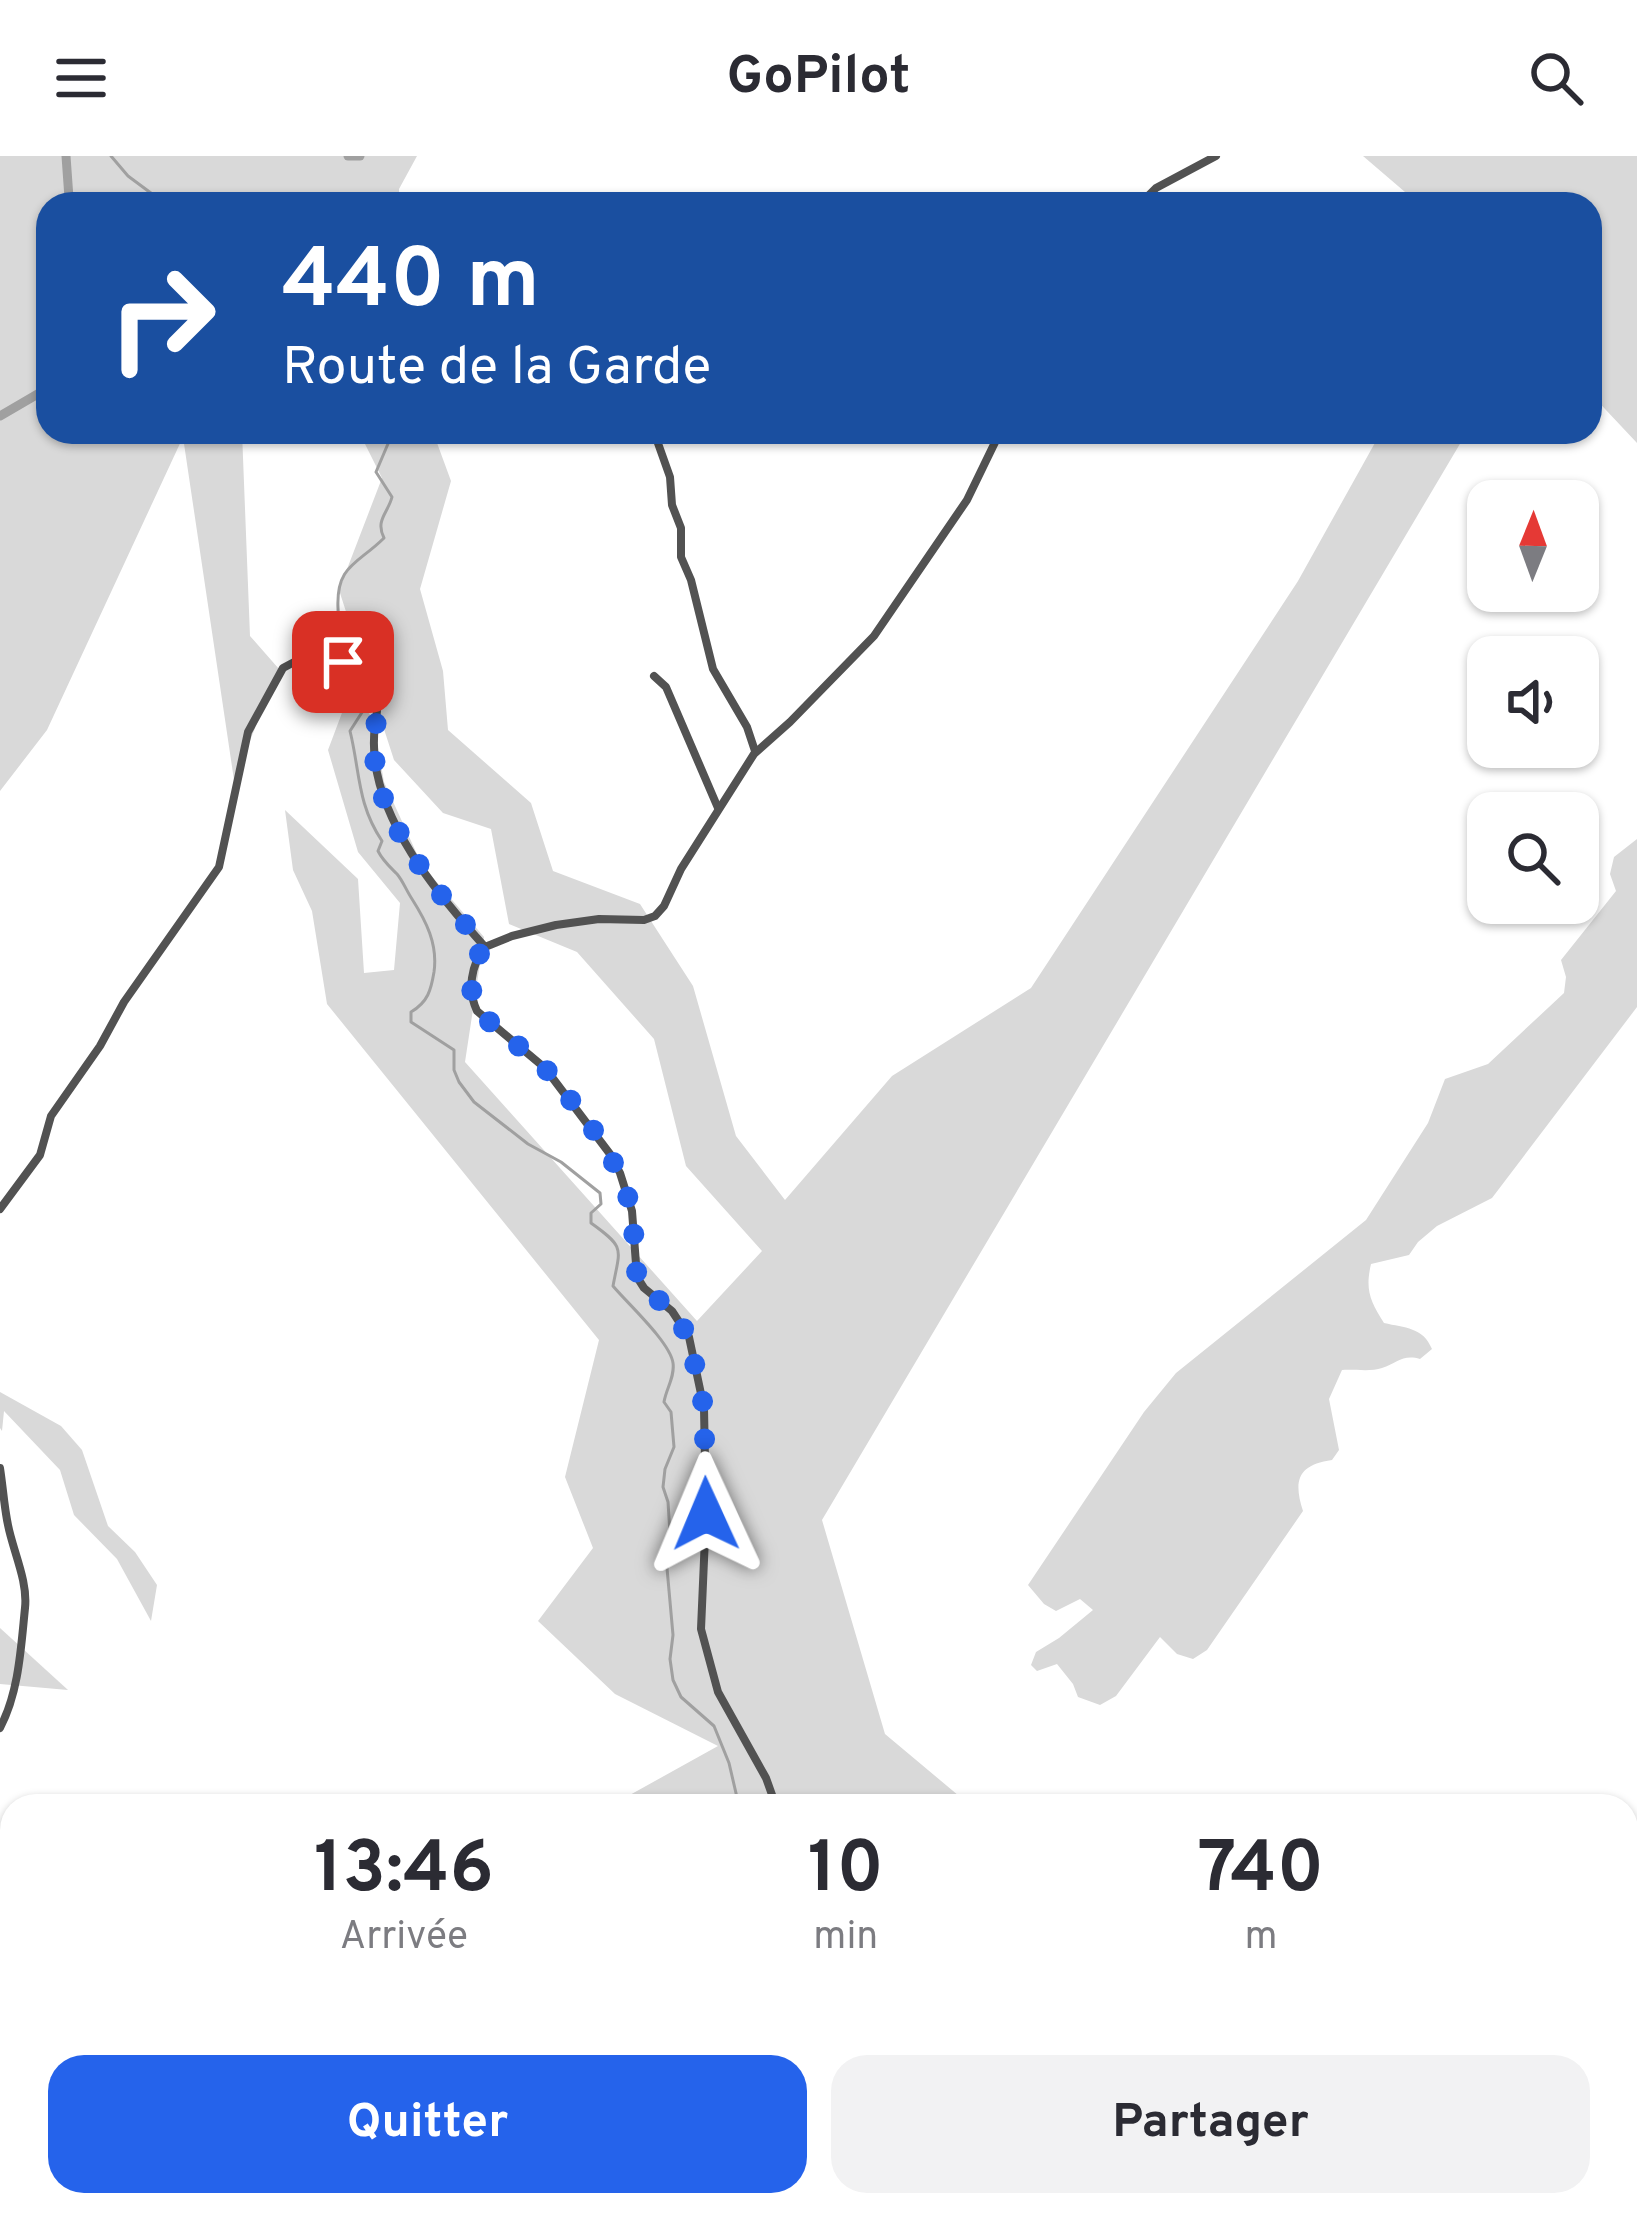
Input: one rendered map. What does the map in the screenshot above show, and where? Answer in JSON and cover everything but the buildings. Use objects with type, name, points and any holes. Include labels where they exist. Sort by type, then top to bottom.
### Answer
[{"type":"street","points":[[1152,192],[1216,156]]},
{"type":"street","points":[[658,444],[681,528],[681,557],[713,669],[756,752]]},
{"type":"street","points":[[772,1794],[718,1692],[700,1629],[706,1514],[704,1408],[689,1337],[672,1311],[637,1277],[632,1210],[610,1154],[545,1068],[473,1004],[473,969],[484,946],[512,936],[556,925],[655,916],[756,752],[874,636],[949,530],[994,444]]},
{"type":"street","points":[[0,1210],[40,1155],[51,1116],[219,867],[248,732],[283,668],[320,656],[343,662],[376,699],[375,767],[385,801],[420,866],[484,946]]},
{"type":"street","points":[[654,676],[666,687],[719,810]]},
{"type":"street","points":[[0,1468],[26,1610],[21,1656],[0,1728]]},
{"type":"shaded area","points":[[0,156],[417,156],[399,192],[36,192],[36,444],[180,444],[47,730],[0,791]]},
{"type":"shaded area","points":[[1363,156],[1637,156],[1637,443],[1602,406],[1602,192],[1405,192]]},
{"type":"shaded area","points":[[184,444],[242,444],[250,636],[279,669],[234,780]]},
{"type":"shaded area","points":[[365,444],[437,444],[451,481],[420,589],[443,671],[448,730],[531,803],[553,871],[640,904],[693,986],[736,1136],[785,1200],[892,1076],[1031,988],[1298,581],[1374,444],[1460,444],[822,1520],[885,1734],[957,1794],[632,1794],[718,1746],[615,1694],[538,1621],[593,1548],[565,1477],[599,1340],[327,1004],[312,911],[293,870],[285,810],[358,879],[364,973],[394,970],[400,903],[358,852],[328,750],[351,689],[373,719],[384,782],[422,865],[484,937],[465,1062],[697,1321],[762,1251],[686,1166],[654,1039],[577,952],[509,924],[491,829],[443,813],[394,760],[339,590],[382,478]]},
{"type":"shaded area","points":[[1637,839],[1637,1007],[1492,1198],[1437,1226],[1409,1255],[1371,1264],[1370,1295],[1384,1323],[1418,1332],[1432,1349],[1420,1359],[1404,1358],[1378,1369],[1342,1370],[1329,1399],[1339,1450],[1332,1460],[1312,1466],[1301,1476],[1303,1511],[1207,1650],[1193,1659],[1177,1654],[1160,1637],[1116,1696],[1100,1705],[1078,1697],[1057,1664],[1037,1671],[1031,1665],[1036,1652],[1093,1610],[1080,1599],[1056,1611],[1028,1585],[1144,1412],[1176,1373],[1366,1220],[1428,1123],[1445,1079],[1488,1064],[1564,993],[1561,960],[1590,924],[1599,924],[1599,912],[1616,891],[1610,874],[1614,857]]},
{"type":"shaded area","points":[[0,1392],[61,1426],[82,1450],[108,1526],[135,1552],[157,1585],[151,1621],[117,1559],[74,1515],[60,1470],[4,1411],[2,1431],[0,1428]]},
{"type":"shaded area","points":[[0,1628],[68,1690],[0,1684]]},
{"type":"waterway","points":[[66,156],[69,192]]},
{"type":"waterway","points":[[111,156],[150,192]]},
{"type":"waterway","points":[[348,156],[360,156]]},
{"type":"waterway","points":[[0,416],[36,395]]},
{"type":"waterway","points":[[388,444],[376,472],[392,497],[382,521],[384,538],[345,574],[338,612],[346,636],[362,639],[378,670],[368,703],[350,731],[364,800],[382,841],[378,851],[422,916],[434,952],[430,990],[411,1012],[411,1022],[454,1050],[454,1070],[474,1102],[600,1193],[601,1204],[591,1213],[591,1223],[618,1250],[613,1286],[670,1354],[673,1373],[664,1402],[671,1412],[674,1447],[663,1487],[670,1533],[666,1557],[673,1680],[681,1697],[714,1726],[736,1794]]},
{"type":"route","points":[[343,662],[379,702],[375,767],[385,801],[412,855],[484,946],[473,969],[473,1004],[545,1068],[589,1123],[620,1173],[632,1210],[637,1277],[672,1311],[689,1337],[704,1408],[706,1514]]}]
